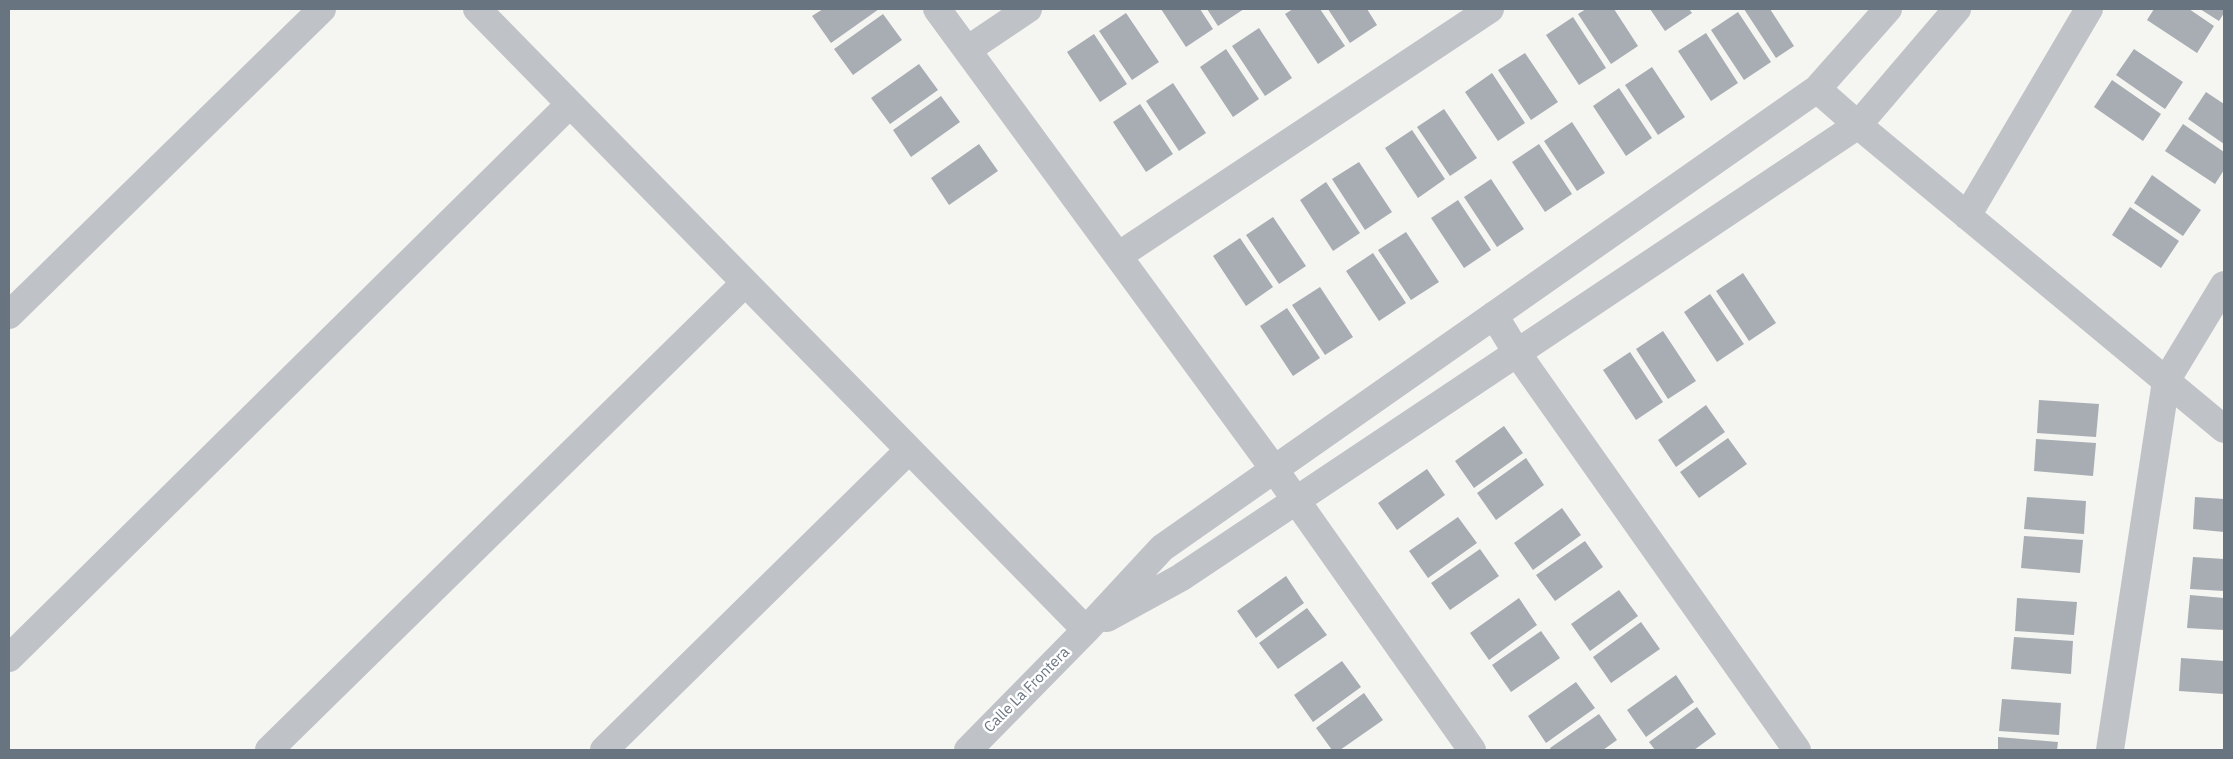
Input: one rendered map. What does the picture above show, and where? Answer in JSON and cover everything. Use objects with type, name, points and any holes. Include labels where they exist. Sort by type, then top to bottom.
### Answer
[{"type":"street","points":[[9,315],[322,9]]},
{"type":"street","points":[[477,9],[1086,630]]},
{"type":"street","points":[[937,9],[1274,469],[1472,750]]},
{"type":"street","points":[[967,50],[1028,9]]},
{"type":"street","points":[[1118,256],[1490,9]]},
{"type":"street","points":[[1086,630],[1162,548],[1817,89],[1888,9]]},
{"type":"street","points":[[1086,630],[1180,578],[1858,125],[1957,9]]},
{"type":"street","points":[[1967,216],[2088,9]]},
{"type":"street","points":[[1817,89],[2224,429]]},
{"type":"street","points":[[9,658],[570,104]]},
{"type":"street","points":[[269,750],[745,283]]},
{"type":"street","points":[[2110,750],[2166,381],[2224,285]]},
{"type":"street","points":[[1494,315],[1517,353],[1797,750]]},
{"type":"street","points":[[604,750],[909,450]]},
{"type":"street","name":"Calle La Frontera","points":[[968,750],[1086,630]]},
{"type":"building","points":[[823,9],[879,9],[831,43],[812,16]]},
{"type":"building","points":[[1161,9],[1200,9],[1213,29],[1186,47]]},
{"type":"building","points":[[1207,9],[1244,9],[1218,26]]},
{"type":"building","points":[[1293,9],[1320,9],[1345,46],[1318,64],[1285,14]]},
{"type":"building","points":[[1328,9],[1367,9],[1377,25],[1350,43]]},
{"type":"building","points":[[1586,9],[1614,9],[1638,46],[1611,64],[1578,14]]},
{"type":"building","points":[[1650,9],[1689,9],[1692,13],[1665,31]]},
{"type":"building","points":[[1744,9],[1770,9],[1794,46],[1776,58]]},
{"type":"building","points":[[2154,9],[2189,9],[2214,26],[2197,53],[2147,20]]},
{"type":"building","points":[[2200,9],[2224,9],[2224,13],[2219,21]]},
{"type":"building","points":[[1738,12],[1771,62],[1744,80],[1711,30]]},
{"type":"building","points":[[1126,13],[1159,62],[1132,80],[1099,31]]},
{"type":"building","points":[[883,14],[902,40],[853,75],[834,49]]},
{"type":"building","points":[[1573,17],[1606,68],[1579,85],[1546,35]]},
{"type":"building","points":[[1259,28],[1292,78],[1265,96],[1232,46]]},
{"type":"building","points":[[1706,33],[1738,83],[1711,101],[1678,51]]},
{"type":"building","points":[[1094,34],[1127,84],[1100,102],[1067,52]]},
{"type":"building","points":[[1226,49],[1259,99],[1233,117],[1200,67]]},
{"type":"building","points":[[2134,49],[2183,82],[2165,109],[2116,75]]},
{"type":"building","points":[[1525,53],[1558,102],[1531,120],[1498,70]]},
{"type":"building","points":[[919,64],[938,90],[890,124],[871,98]]},
{"type":"building","points":[[1652,67],[1685,117],[1658,135],[1625,85]]},
{"type":"building","points":[[1492,73],[1525,123],[1498,141],[1465,92]]},
{"type":"building","points":[[2112,80],[2161,114],[2143,141],[2094,107]]},
{"type":"building","points":[[1173,83],[1206,133],[1179,151],[1146,101]]},
{"type":"building","points":[[1619,88],[1652,138],[1626,156],[1593,106]]},
{"type":"building","points":[[2206,92],[2224,104],[2224,144],[2188,119]]},
{"type":"building","points":[[941,96],[960,122],[911,157],[893,130]]},
{"type":"building","points":[[1140,104],[1173,154],[1146,172],[1113,122]]},
{"type":"building","points":[[1444,109],[1477,158],[1450,176],[1417,127]]},
{"type":"building","points":[[1572,122],[1605,173],[1577,191],[1544,141]]},
{"type":"building","points":[[2183,124],[2224,152],[2224,170],[2215,184],[2165,151]]},
{"type":"building","points":[[1412,130],[1445,179],[1418,198],[1385,148]]},
{"type":"building","points":[[979,144],[998,171],[949,205],[931,178]]},
{"type":"building","points":[[1539,144],[1572,194],[1545,212],[1512,162]]},
{"type":"building","points":[[1359,162],[1392,212],[1365,230],[1332,179]]},
{"type":"building","points":[[2152,175],[2201,210],[2183,236],[2134,203]]},
{"type":"building","points":[[1491,179],[1524,229],[1497,247],[1464,197]]},
{"type":"building","points":[[1326,182],[1360,233],[1333,251],[1300,200]]},
{"type":"building","points":[[1458,200],[1491,250],[1464,268],[1431,218]]},
{"type":"building","points":[[2130,207],[2179,241],[2161,268],[2112,235]]},
{"type":"building","points":[[1273,217],[1306,266],[1279,284],[1246,235]]},
{"type":"building","points":[[1406,232],[1439,282],[1411,300],[1378,250]]},
{"type":"building","points":[[1240,238],[1273,287],[1246,306],[1213,256]]},
{"type":"building","points":[[1373,253],[1406,303],[1379,321],[1346,271]]},
{"type":"building","points":[[1743,273],[1776,323],[1749,341],[1716,291]]},
{"type":"building","points":[[1320,287],[1353,337],[1325,355],[1292,305]]},
{"type":"building","points":[[1710,294],[1744,344],[1717,362],[1684,312]]},
{"type":"building","points":[[1287,308],[1320,358],[1293,376],[1260,326]]},
{"type":"building","points":[[1663,331],[1696,381],[1668,399],[1636,349]]},
{"type":"building","points":[[1630,352],[1663,402],[1636,420],[1603,370]]},
{"type":"building","points":[[2039,400],[2099,404],[2096,437],[2037,433]]},
{"type":"building","points":[[1706,405],[1725,432],[1676,467],[1658,440]]},
{"type":"building","points":[[1504,426],[1523,453],[1474,488],[1455,461]]},
{"type":"building","points":[[1728,438],[1747,464],[1699,498],[1680,472]]},
{"type":"building","points":[[2036,439],[2096,443],[2093,476],[2034,471]]},
{"type":"building","points":[[1526,458],[1544,485],[1496,520],[1477,493]]},
{"type":"building","points":[[1427,469],[1445,495],[1397,530],[1378,503]]},
{"type":"building","points":[[2027,497],[2086,501],[2084,534],[2024,529]]},
{"type":"building","points":[[2195,497],[2224,499],[2224,532],[2193,529]]},
{"type":"building","points":[[1562,508],[1581,535],[1533,570],[1514,543]]},
{"type":"building","points":[[1458,517],[1477,543],[1428,578],[1409,551]]},
{"type":"building","points":[[2024,536],[2083,540],[2080,573],[2021,568]]},
{"type":"building","points":[[1585,541],[1603,567],[1555,601],[1536,575]]},
{"type":"building","points":[[1480,549],[1499,576],[1450,610],[1431,583]]},
{"type":"building","points":[[2193,557],[2224,559],[2224,591],[2190,589]]},
{"type":"building","points":[[1286,576],[1304,603],[1256,638],[1237,611]]},
{"type":"building","points":[[1619,590],[1638,616],[1590,651],[1571,624]]},
{"type":"building","points":[[2190,595],[2224,598],[2224,630],[2187,628]]},
{"type":"building","points":[[1519,598],[1537,625],[1489,660],[1470,633]]},
{"type":"building","points":[[2017,598],[2077,602],[2074,635],[2015,631]]},
{"type":"building","points":[[1307,608],[1327,635],[1278,669],[1259,643]]},
{"type":"building","points":[[1641,622],[1660,649],[1611,683],[1593,657]]},
{"type":"building","points":[[1541,631],[1560,658],[1511,692],[1492,665]]},
{"type":"building","points":[[2014,637],[2073,641],[2071,674],[2011,669]]},
{"type":"building","points":[[2181,658],[2224,661],[2224,694],[2179,691]]},
{"type":"building","points":[[1342,661],[1361,687],[1313,722],[1294,695]]},
{"type":"building","points":[[1676,675],[1694,702],[1646,737],[1627,710]]},
{"type":"building","points":[[1576,682],[1595,708],[1546,743],[1528,716]]},
{"type":"building","points":[[1364,693],[1383,720],[1340,750],[1332,750],[1316,728]]},
{"type":"building","points":[[2002,699],[2061,703],[2059,735],[1999,731]]},
{"type":"building","points":[[1697,707],[1716,734],[1694,750],[1655,750],[1649,742]]},
{"type":"building","points":[[1599,714],[1617,740],[1603,750],[1551,750],[1550,748]]},
{"type":"building","points":[[1998,737],[2058,742],[2057,750],[1998,750]]}]
